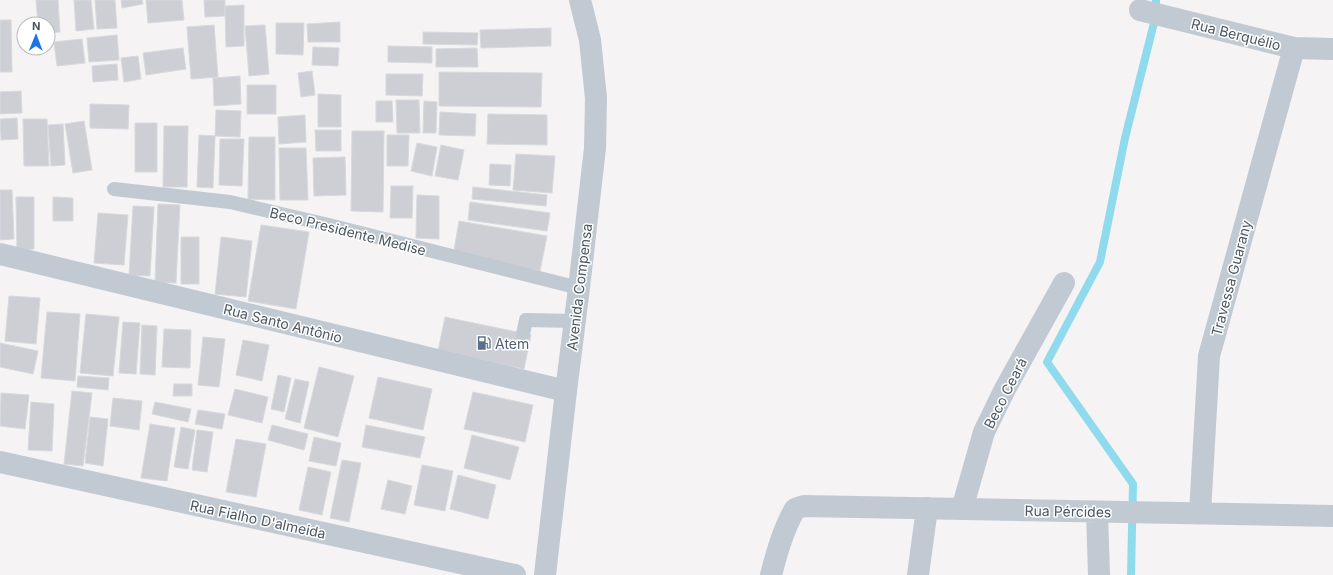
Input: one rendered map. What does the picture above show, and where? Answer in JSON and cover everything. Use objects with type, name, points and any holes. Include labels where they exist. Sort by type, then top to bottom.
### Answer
[{"type":"street","name":"Avenida Compensa","points":[[545,575],[595,148],[596,98],[590,40],[580,0]]},
{"type":"street","name":"Rua Berquélio","points":[[1140,10],[1294,48],[1333,49]]},
{"type":"street","name":"Travessa Guarany","points":[[1200,513],[1209,356],[1294,48]]},
{"type":"street","name":"Rua Santo Antônio","points":[[0,254],[516,374],[566,391]]},
{"type":"street","name":"Beco Ceará","points":[[962,509],[984,432],[1005,389],[1064,284]]},
{"type":"street","name":"Rua Fialho D'almeida","points":[[0,462],[515,575]]},
{"type":"street","name":"Rua Pércides","points":[[770,575],[786,524],[795,509],[804,506],[1333,516]]},
{"type":"street","points":[[918,575],[927,508]]},
{"type":"street","points":[[1097,512],[1099,575]]},
{"type":"lane","name":"Beco Presidente Medise","points":[[114,189],[230,202],[329,225],[579,288]]},
{"type":"lane","points":[[523,334],[526,320],[575,321]]},
{"type":"building","points":[[36,0],[58,0],[60,32],[56,32],[56,16],[37,16]]},
{"type":"building","points":[[74,0],[91,0],[94,29],[76,31]]},
{"type":"building","points":[[95,0],[115,0],[117,28],[97,29]]},
{"type":"building","points":[[121,0],[142,0],[143,4],[122,8]]},
{"type":"building","points":[[146,0],[182,0],[184,20],[148,23]]},
{"type":"building","points":[[204,0],[225,0],[225,16],[205,17]]},
{"type":"building","points":[[244,5],[244,46],[226,47],[225,6]]},
{"type":"building","points":[[0,20],[11,20],[12,72],[0,72]]},
{"type":"building","points":[[340,22],[340,42],[308,42],[307,24]]},
{"type":"building","points":[[276,23],[304,23],[303,55],[276,54]]},
{"type":"building","points":[[214,25],[218,77],[191,79],[187,27]]},
{"type":"building","points":[[265,25],[269,74],[249,76],[245,26]]},
{"type":"building","points":[[551,28],[551,46],[481,48],[480,30]]},
{"type":"building","points":[[423,32],[478,33],[477,45],[423,44]]},
{"type":"building","points":[[117,35],[119,60],[89,62],[87,38]]},
{"type":"building","points":[[82,39],[85,63],[57,66],[56,42]]},
{"type":"building","points":[[388,46],[432,47],[432,63],[388,62]]},
{"type":"building","points":[[313,47],[339,48],[338,66],[312,65]]},
{"type":"building","points":[[183,48],[186,69],[146,75],[143,53]]},
{"type":"building","points":[[477,48],[478,67],[436,67],[436,49]]},
{"type":"building","points":[[138,56],[141,79],[124,82],[121,58]]},
{"type":"building","points":[[117,64],[118,80],[93,82],[92,66]]},
{"type":"building","points":[[312,71],[315,95],[301,97],[298,73]]},
{"type":"building","points":[[439,72],[542,73],[541,107],[439,106]]},
{"type":"building","points":[[386,74],[423,74],[422,96],[386,95]]},
{"type":"building","points":[[240,76],[241,104],[214,106],[213,78]]},
{"type":"building","points":[[247,85],[276,85],[276,114],[247,114]]},
{"type":"building","points":[[21,91],[22,113],[0,114],[0,92]]},
{"type":"building","points":[[318,94],[341,95],[341,127],[318,127]]},
{"type":"building","points":[[396,100],[419,100],[420,133],[397,133]]},
{"type":"building","points":[[376,101],[392,101],[393,122],[376,122]]},
{"type":"building","points":[[424,101],[437,102],[436,133],[423,133]]},
{"type":"building","points":[[90,104],[129,105],[128,129],[90,128]]},
{"type":"building","points":[[216,110],[241,111],[240,137],[215,136]]},
{"type":"building","points":[[440,112],[476,114],[475,136],[439,135]]},
{"type":"building","points":[[488,114],[547,115],[547,145],[487,144]]},
{"type":"building","points":[[305,115],[306,142],[279,144],[278,117]]},
{"type":"building","points":[[17,118],[18,139],[1,140],[0,119]]},
{"type":"building","points":[[23,119],[47,119],[49,166],[24,166]]},
{"type":"building","points":[[84,121],[92,170],[73,173],[65,124]]},
{"type":"building","points":[[135,123],[157,123],[157,172],[135,172]]},
{"type":"building","points":[[63,124],[65,165],[51,166],[48,125]]},
{"type":"building","points":[[164,126],[188,126],[187,187],[163,187]]},
{"type":"building","points":[[315,130],[341,130],[341,151],[316,151]]},
{"type":"building","points":[[352,131],[384,131],[383,212],[351,211]]},
{"type":"building","points":[[199,135],[215,136],[213,188],[197,187]]},
{"type":"building","points":[[387,135],[409,135],[408,166],[387,166]]},
{"type":"building","points":[[249,137],[275,137],[275,200],[248,199]]},
{"type":"building","points":[[220,139],[244,139],[242,186],[219,185]]},
{"type":"building","points":[[417,143],[437,147],[432,176],[411,171]]},
{"type":"building","points":[[441,145],[464,150],[458,180],[435,176]]},
{"type":"building","points":[[279,148],[306,148],[308,200],[280,200]]},
{"type":"building","points":[[516,154],[555,156],[552,193],[513,190]]},
{"type":"building","points":[[345,157],[346,195],[314,196],[313,158]]},
{"type":"building","points":[[490,164],[511,165],[510,186],[489,185]]},
{"type":"building","points":[[391,186],[413,186],[412,218],[390,218]]},
{"type":"building","points":[[473,187],[547,195],[546,206],[472,199]]},
{"type":"building","points":[[0,190],[12,190],[14,239],[0,240]]},
{"type":"building","points":[[417,195],[439,196],[439,239],[416,238]]},
{"type":"building","points":[[16,197],[34,197],[34,249],[17,250]]},
{"type":"building","points":[[53,197],[73,198],[73,221],[53,221]]},
{"type":"building","points":[[470,202],[550,213],[547,231],[468,220]]},
{"type":"building","points":[[158,204],[180,205],[176,283],[155,282]]},
{"type":"building","points":[[133,206],[154,207],[150,276],[129,275]]},
{"type":"building","points":[[98,213],[128,215],[124,265],[94,263]]},
{"type":"building","points":[[459,221],[547,236],[540,271],[453,256]]},
{"type":"building","points":[[261,225],[309,232],[296,309],[248,301]]},
{"type":"building","points":[[181,237],[199,237],[199,284],[181,284]]},
{"type":"building","points":[[221,237],[252,241],[246,297],[215,294]]},
{"type":"building","points":[[9,296],[40,298],[36,344],[5,341]]},
{"type":"building","points":[[47,312],[80,314],[75,381],[41,378]]},
{"type":"building","points":[[86,314],[119,317],[113,376],[80,373]]},
{"type":"building","name":"Atem","points":[[445,317],[531,335],[524,369],[438,351]]},
{"type":"building","points":[[123,322],[140,323],[136,374],[119,373]]},
{"type":"building","points":[[142,325],[157,326],[155,375],[140,374]]},
{"type":"building","points":[[164,329],[191,330],[190,368],[162,367]]},
{"type":"building","points":[[203,337],[225,339],[219,387],[198,385]]},
{"type":"building","points":[[243,340],[269,345],[262,381],[236,375]]},
{"type":"building","points":[[0,343],[38,351],[33,374],[0,367]]},
{"type":"building","points":[[319,367],[354,376],[338,437],[304,428]]},
{"type":"building","points":[[278,375],[291,378],[284,412],[271,409]]},
{"type":"building","points":[[78,376],[109,378],[108,390],[77,387]]},
{"type":"building","points":[[378,377],[432,389],[423,430],[369,418]]},
{"type":"building","points":[[295,379],[309,382],[300,423],[285,419]]},
{"type":"building","points":[[174,384],[192,384],[192,396],[173,396]]},
{"type":"building","points":[[235,389],[268,397],[262,423],[228,415]]},
{"type":"building","points":[[72,391],[92,393],[83,466],[64,464]]},
{"type":"building","points":[[473,392],[533,405],[525,442],[464,429]]},
{"type":"building","points":[[1,393],[29,395],[25,429],[0,426]]},
{"type":"building","points":[[113,398],[142,401],[139,430],[110,426]]},
{"type":"building","points":[[31,402],[54,404],[52,451],[28,450]]},
{"type":"building","points":[[155,402],[191,409],[188,422],[152,414]]},
{"type":"building","points":[[198,410],[225,414],[222,429],[195,424]]},
{"type":"building","points":[[90,417],[108,419],[103,466],[85,463]]},
{"type":"building","points":[[150,424],[175,428],[167,481],[141,478]]},
{"type":"building","points":[[272,425],[308,434],[304,450],[268,440]]},
{"type":"building","points":[[366,425],[425,437],[420,458],[362,447]]},
{"type":"building","points":[[181,427],[195,430],[188,469],[174,467]]},
{"type":"building","points":[[197,430],[213,432],[207,472],[192,470]]},
{"type":"building","points":[[472,435],[519,447],[510,480],[464,468]]},
{"type":"building","points":[[314,437],[341,443],[336,466],[309,461]]},
{"type":"building","points":[[236,439],[266,444],[256,497],[226,492]]},
{"type":"building","points":[[342,460],[361,463],[349,522],[330,518]]},
{"type":"building","points":[[422,465],[453,471],[445,511],[414,505]]},
{"type":"building","points":[[308,467],[331,472],[322,515],[299,510]]},
{"type":"building","points":[[458,475],[496,485],[488,519],[450,509]]},
{"type":"building","points":[[388,480],[412,486],[405,514],[381,509]]},
{"type":"waterway","points":[[1131,575],[1133,484],[1047,362],[1100,262],[1125,138],[1156,15],[1156,0]]},
{"type":"place","name":"Atem","points":[[484,343]]}]
